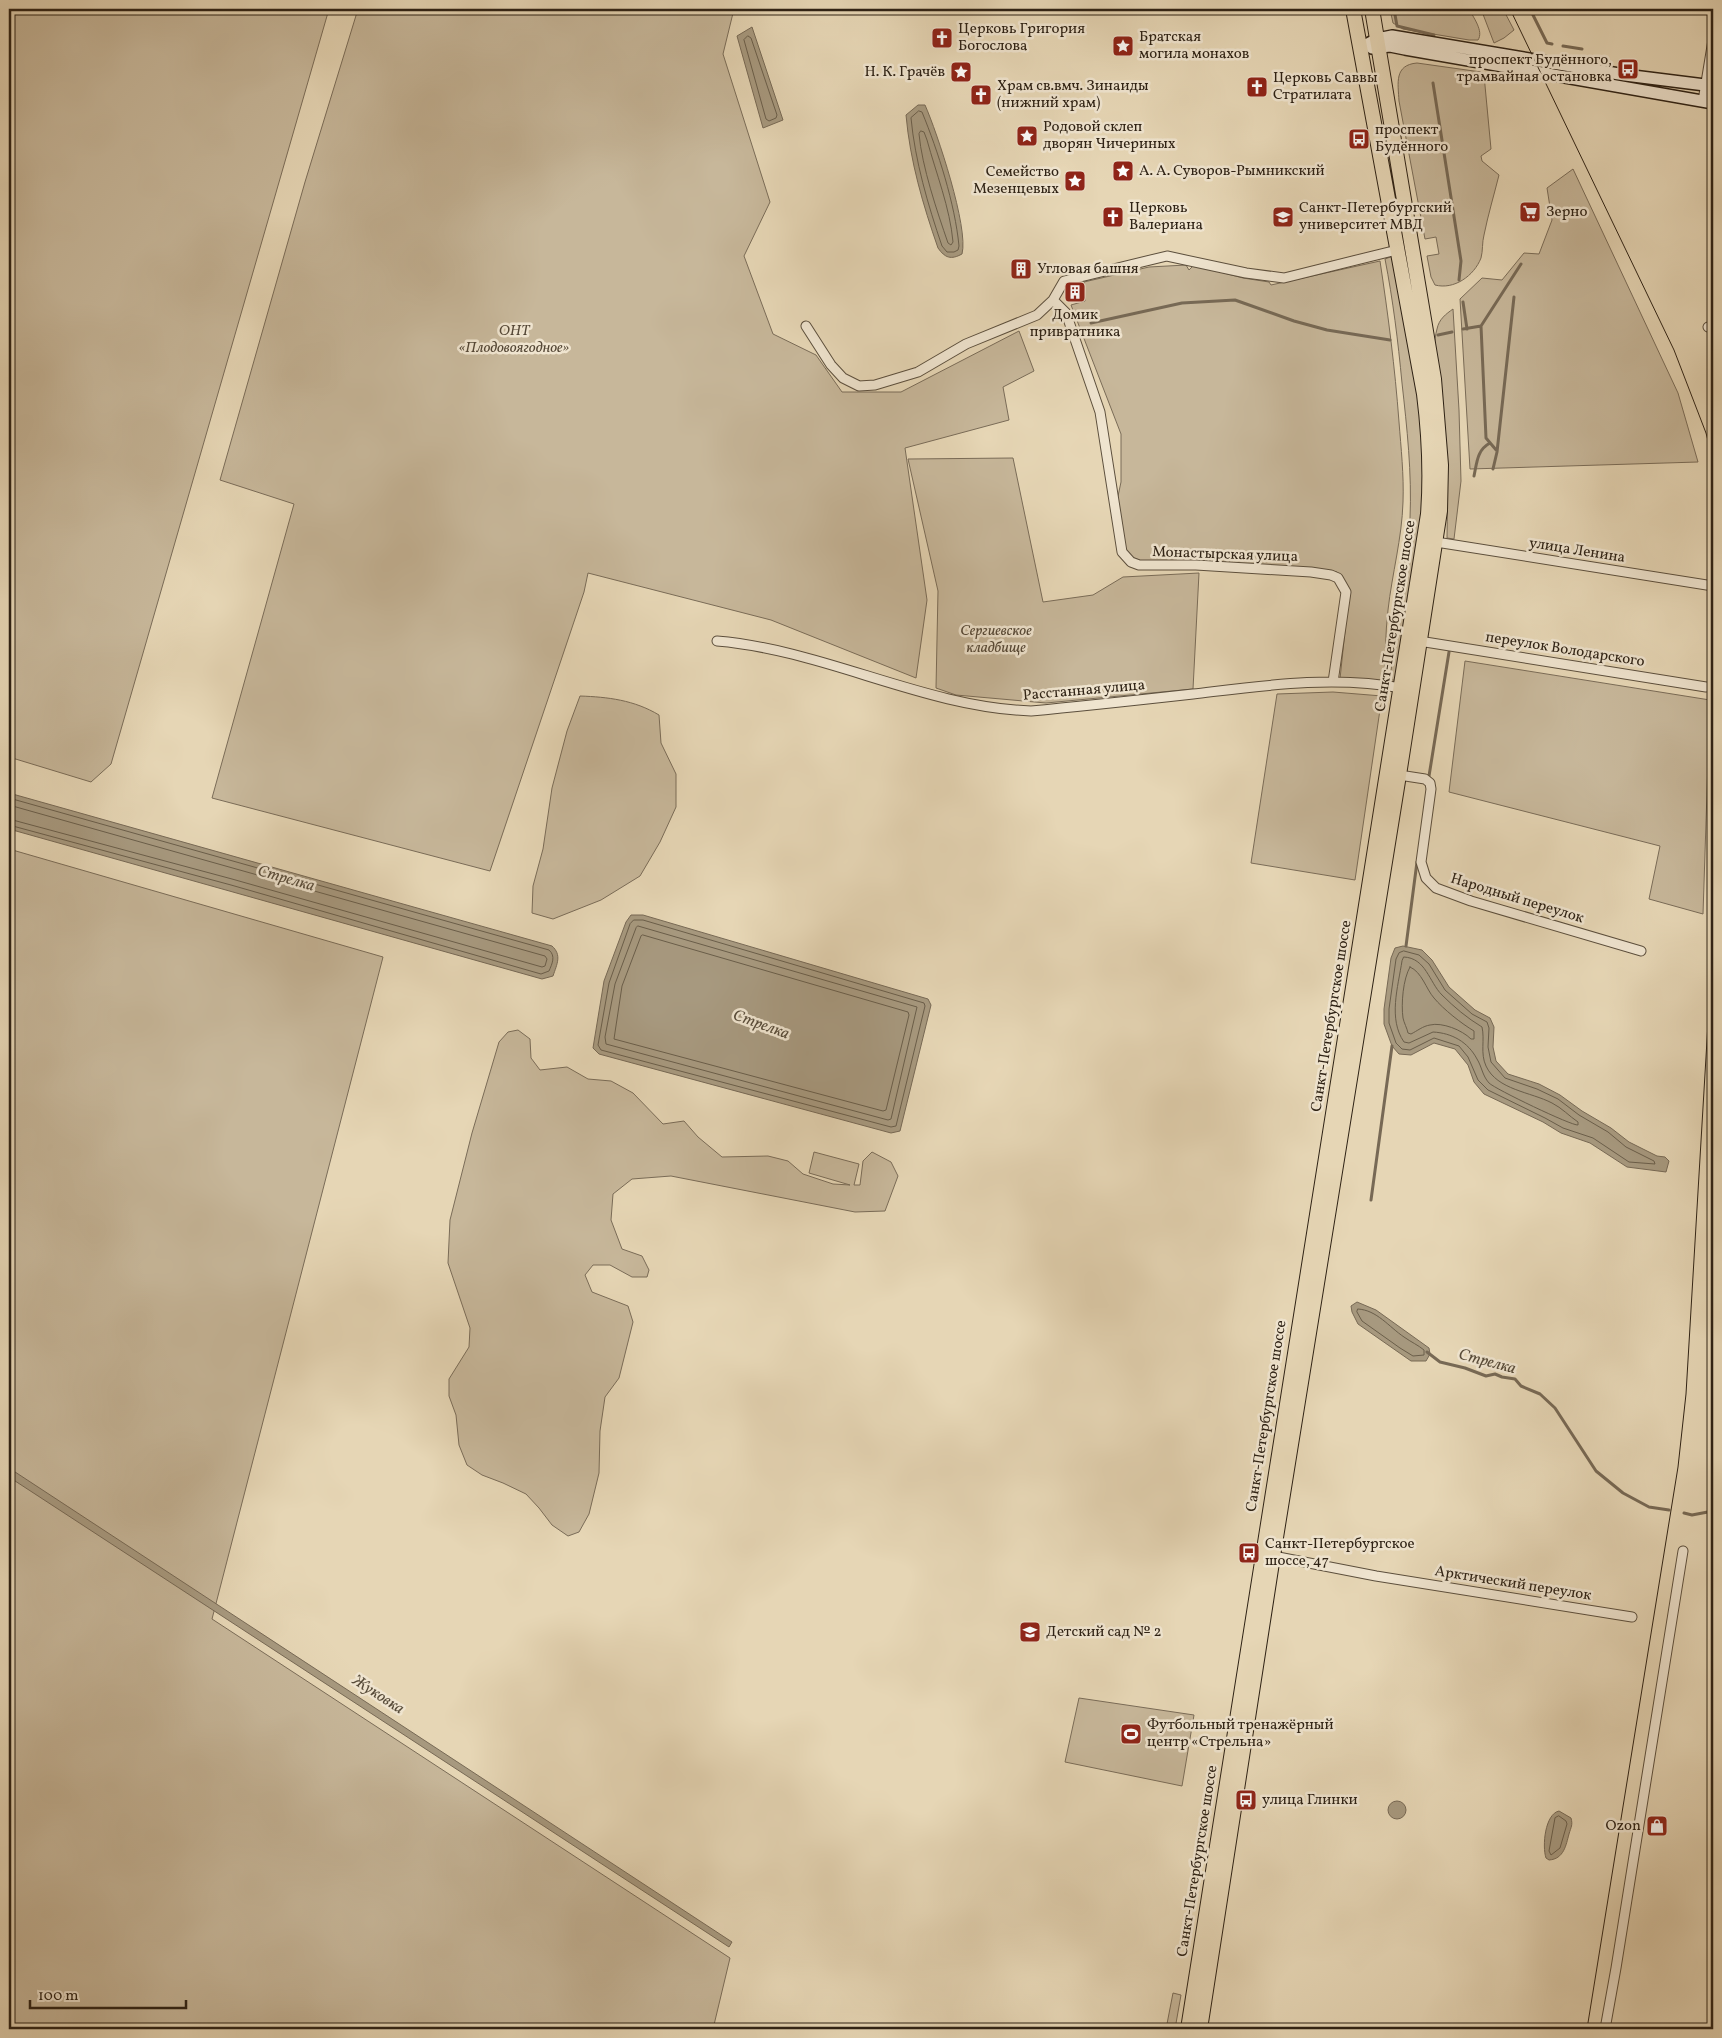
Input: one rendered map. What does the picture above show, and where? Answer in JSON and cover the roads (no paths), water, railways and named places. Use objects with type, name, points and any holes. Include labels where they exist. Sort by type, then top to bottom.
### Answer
[{"type":"main road","name":"Санкт-Петербургское шоссе","points":[[1188,2029],[1427,523],[1430,492],[1428,426],[1424,394],[1353,9]]},
{"type":"main road","name":"Санкт-Петербургское шоссе","points":[[1200,2029],[1273,1556],[1440,511],[1441,465],[1434,379],[1372,9]]},
{"type":"main road","points":[[1360,48],[1377,44],[1392,36],[1625,75],[1709,86]]},
{"type":"main road","points":[[1377,44],[1708,102]]},
{"type":"street","points":[[1708,102],[1713,40]]},
{"type":"street","points":[[806,326],[831,365],[842,378],[859,386],[875,385],[918,372],[966,344],[1037,315],[1053,300],[1064,281],[1167,256],[1246,273],[1284,278],[1397,250]]},
{"type":"street","name":"Монастырская улица","points":[[1053,300],[1066,313],[1100,412],[1122,552],[1126,559],[1145,566],[1196,566],[1302,572],[1331,575],[1338,578],[1346,592],[1333,682]]},
{"type":"street","name":"улица Ленина","points":[[1436,542],[1713,586]]},
{"type":"street","name":"Расстанная улица","points":[[718,641],[749,643],[839,667],[945,699],[1004,710],[1031,711],[1278,684],[1333,682],[1387,685],[1401,688]]},
{"type":"street","name":"переулок Володарского","points":[[1419,641],[1706,686]]},
{"type":"street","name":"Народный переулок","points":[[1399,775],[1426,779],[1430,783],[1431,789],[1421,862],[1426,878],[1436,888],[1471,901],[1642,951]]},
{"type":"street","points":[[1605,2029],[1683,1551]]},
{"type":"street","name":"Арктический переулок","points":[[1273,1556],[1376,1576],[1632,1617]]},
{"type":"water","points":[[752,27],[783,120],[763,128],[737,36]]},
{"type":"water","points":[[918,105],[925,105],[944,157],[957,203],[963,241],[962,254],[955,257],[946,256],[938,248],[918,183],[906,115]]},
{"type":"water","points":[[9,793],[552,946],[558,956],[556,968],[553,976],[542,979],[9,829]]},
{"type":"water","points":[[631,915],[643,915],[928,999],[931,1005],[900,1131],[891,1133],[599,1054],[593,1048],[604,981],[626,922]]},
{"type":"water","points":[[1403,946],[1422,950],[1432,960],[1449,987],[1475,1010],[1490,1018],[1494,1027],[1493,1047],[1496,1061],[1508,1074],[1539,1084],[1560,1095],[1629,1142],[1657,1156],[1665,1157],[1669,1161],[1666,1172],[1627,1167],[1590,1143],[1561,1133],[1543,1122],[1484,1094],[1474,1082],[1468,1065],[1455,1049],[1434,1043],[1411,1055],[1399,1054],[1392,1046],[1384,1024],[1384,1009],[1391,958],[1395,948]]},
{"type":"water","points":[[1357,1302],[1376,1310],[1429,1348],[1430,1354],[1426,1361],[1411,1361],[1358,1324],[1351,1306]]},
{"type":"water","points":[[9,1468],[732,1942],[729,1947],[9,1477]]},
{"type":"water","points":[[1397,1801],[1403,1804],[1406,1810],[1403,1816],[1397,1819],[1391,1816],[1388,1810],[1391,1804]]},
{"type":"water","points":[[1559,1811],[1571,1818],[1572,1826],[1564,1851],[1558,1857],[1549,1860],[1546,1858],[1544,1846],[1546,1831],[1550,1818]]},
{"type":"waterway","points":[[1394,9],[1397,26],[1434,35]]},
{"type":"waterway","points":[[1530,9],[1547,43],[1552,44]]},
{"type":"waterway","points":[[1563,46],[1582,49]]},
{"type":"waterway","points":[[1433,83],[1461,261],[1459,280]]},
{"type":"waterway","points":[[1463,329],[1481,326],[1521,264]]},
{"type":"waterway","points":[[1493,469],[1497,452],[1514,297]]},
{"type":"waterway","points":[[1091,323],[1182,303],[1235,300],[1294,321],[1327,330],[1390,340]]},
{"type":"waterway","points":[[1463,302],[1467,329]]},
{"type":"waterway","points":[[1481,326],[1486,438],[1497,451]]},
{"type":"waterway","points":[[1438,335],[1452,332]]},
{"type":"waterway","points":[[1474,476],[1480,453],[1490,443]]},
{"type":"waterway","points":[[1429,776],[1449,652]]},
{"type":"waterway","points":[[1406,946],[1417,862]]},
{"type":"waterway","points":[[1371,1200],[1392,1046]]},
{"type":"waterway","name":"Стрелка","points":[[1427,1352],[1440,1362],[1465,1368],[1486,1376],[1495,1374],[1515,1379],[1521,1386],[1540,1394],[1555,1408],[1596,1471],[1623,1493],[1649,1507],[1669,1510]]},
{"type":"waterway","points":[[1684,1513],[1692,1515],[1713,1511]]},
{"type":"tram line","points":[[1510,9],[1674,350],[1706,433],[1713,460]]},
{"type":"tram line","points":[[1587,2029],[1678,1467],[1686,1394],[1713,939]]},
{"type":"place","name":"Церковь Григория Богослова","points":[[942,38]]},
{"type":"place","name":"Братская могила монахов","points":[[1123,46]]},
{"type":"place","name":"проспект Будённого, трамвайная остановка","points":[[1628,69]]},
{"type":"place","name":"Н. К. Грачёв","points":[[961,72]]},
{"type":"place","name":"Церковь Саввы Стратилата","points":[[1257,87]]},
{"type":"place","name":"Храм св.вмч. Зинаиды (нижний храм)","points":[[981,95]]},
{"type":"place","name":"Родовой склеп дворян Чичериных","points":[[1027,136]]},
{"type":"place","name":"проспект Будённого","points":[[1359,139]]},
{"type":"place","name":"А. А. Суворов-Рымникский","points":[[1123,171]]},
{"type":"place","name":"Семейство Мезенцевых","points":[[1075,181]]},
{"type":"place","name":"Зерно","points":[[1530,212]]},
{"type":"place","name":"Церковь Валериана","points":[[1113,217]]},
{"type":"place","name":"Санкт-Петербургский университет МВД","points":[[1283,217]]},
{"type":"place","name":"Угловая башня","points":[[1021,269]]},
{"type":"place","name":"Домик привратника","points":[[1075,292]]},
{"type":"place","name":"Санкт-Петербургское шоссе, 47","points":[[1249,1553]]},
{"type":"place","name":"Детский сад № 2","points":[[1030,1632]]},
{"type":"place","name":"Футбольный тренажёрный центр «Стрельна»","points":[[1131,1734]]},
{"type":"place","name":"улица Глинки","points":[[1246,1800]]},
{"type":"place","name":"Ozon","points":[[1657,1826]]},
{"type":"park label","name":"ОНТ «Плодовоягодное»","points":[[514,340]]},
{"type":"park label","name":"Сергиевское кладбище","points":[[996,640]]},
{"type":"water label","name":"Жуковка","points":[[378,1695]]}]
